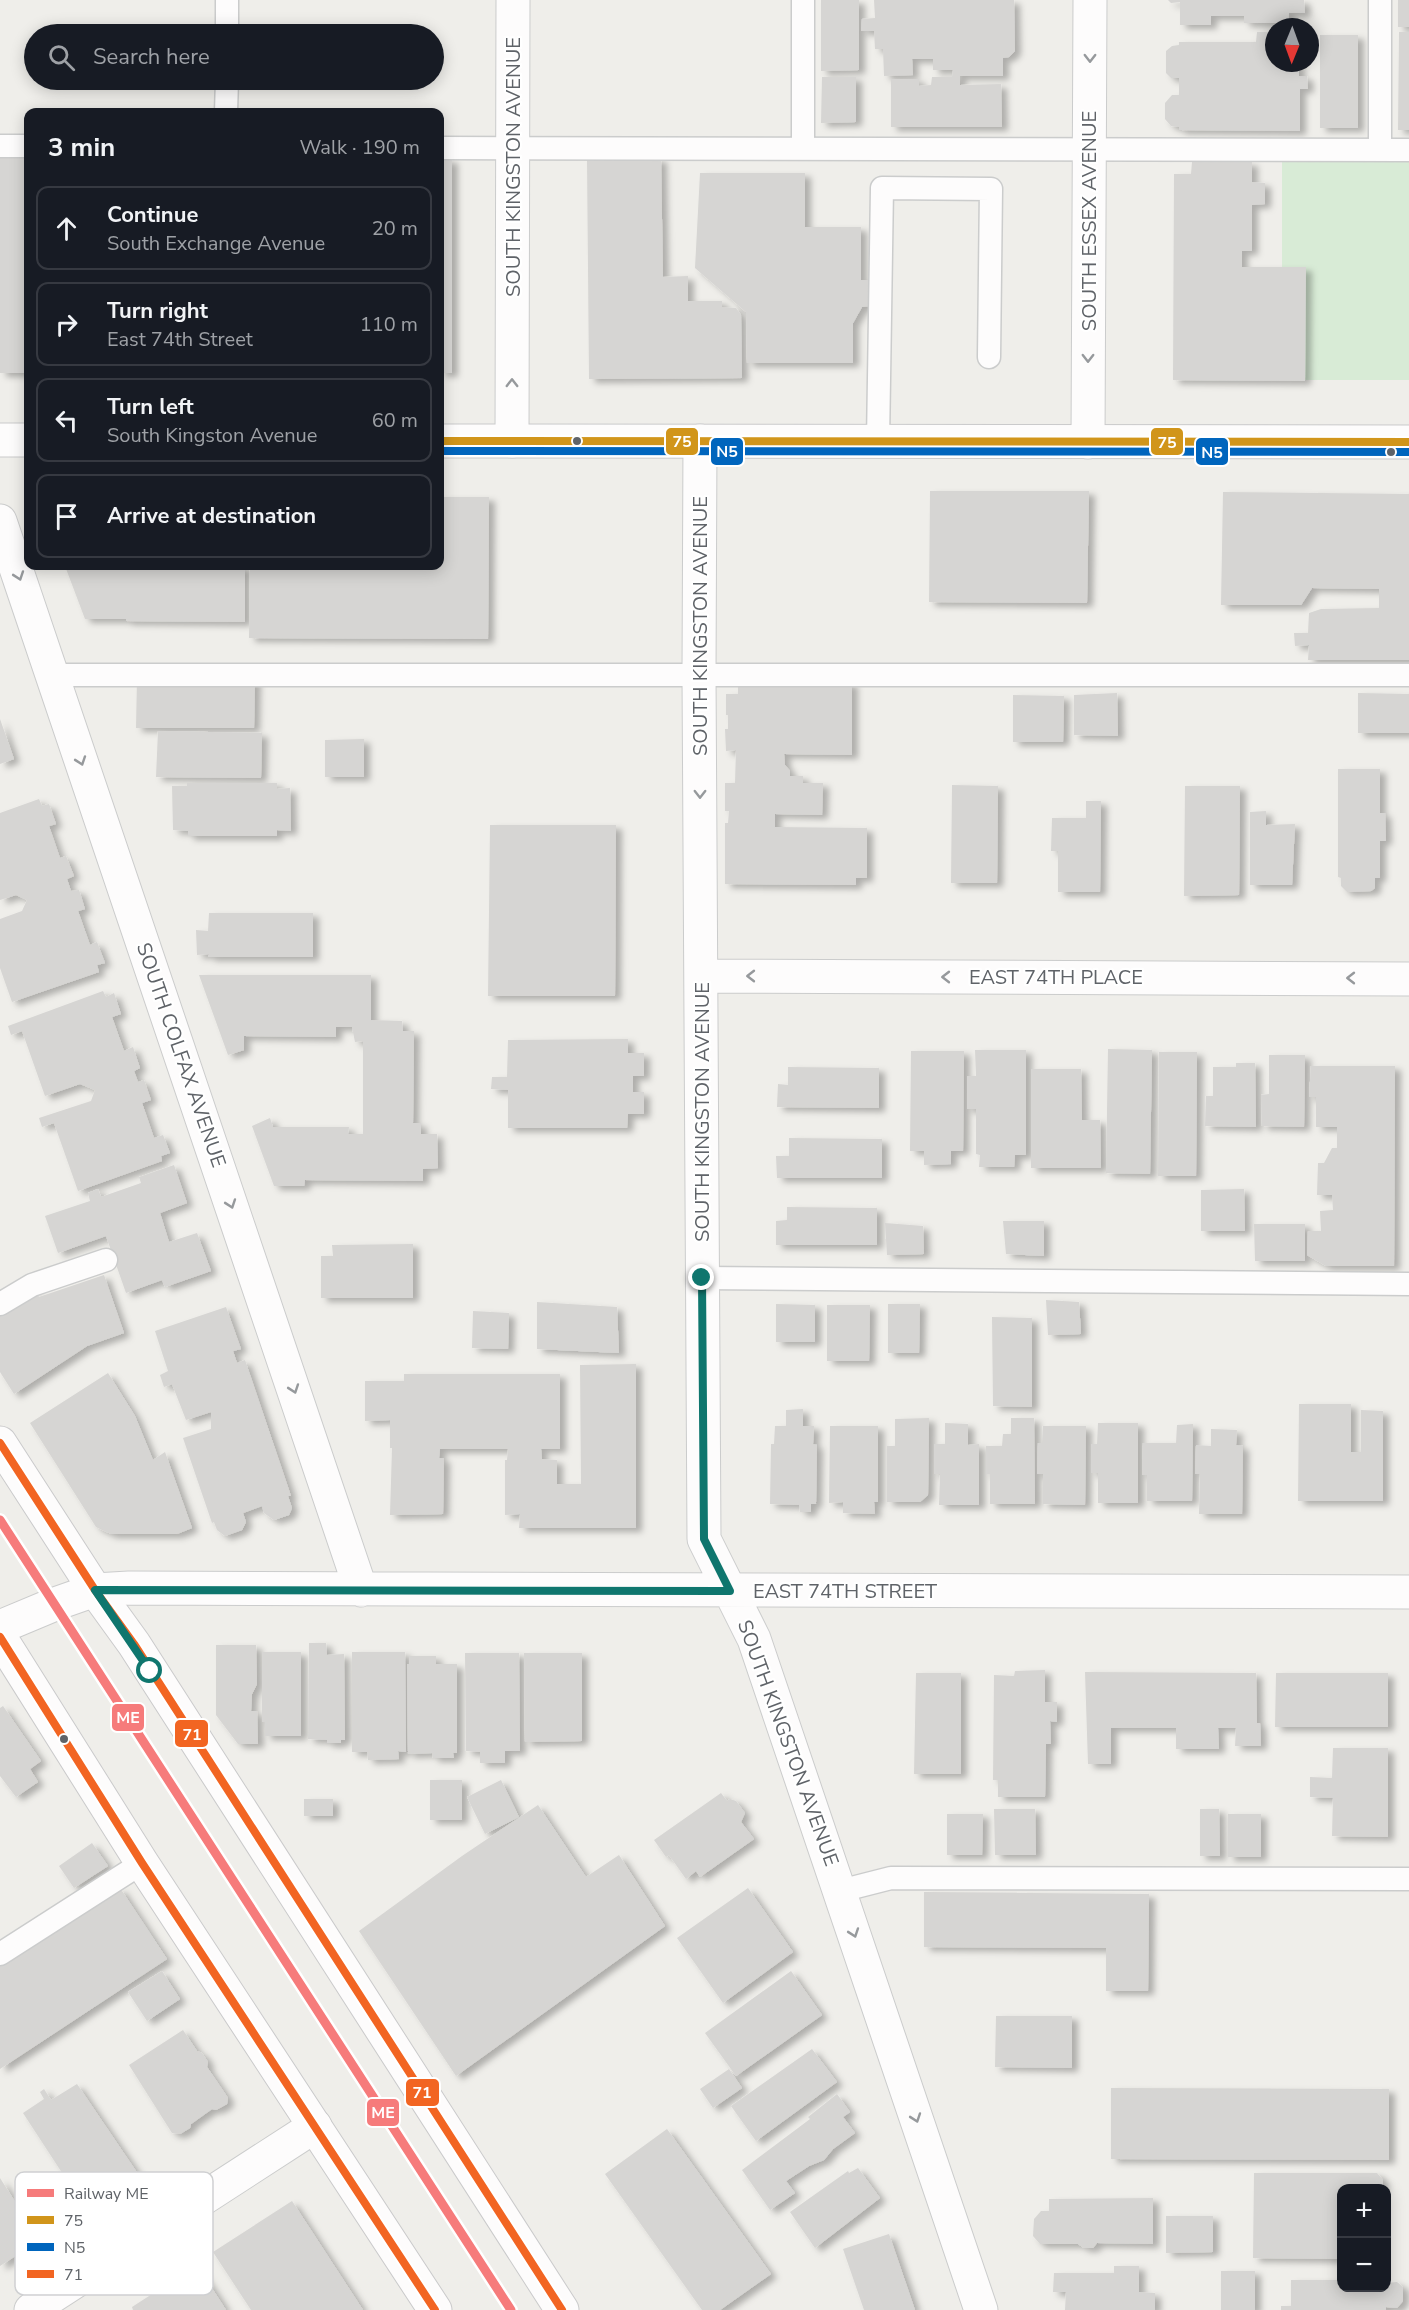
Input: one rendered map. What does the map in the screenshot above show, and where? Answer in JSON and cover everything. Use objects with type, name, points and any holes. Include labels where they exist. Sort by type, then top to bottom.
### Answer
[{"type":"street","name":"SOUTH KINGSTON AVENUE","points":[[512,441],[513,0]]},
{"type":"street","name":"SOUTH ESSEX AVENUE","points":[[1088,442],[1090,0]]},
{"type":"street","points":[[0,440],[24,440]]},
{"type":"street","points":[[444,441],[1409,442]]},
{"type":"street","name":"SOUTH KINGSTON AVENUE","points":[[700,441],[699,675],[704,1539],[754,1639],[981,2310]]},
{"type":"street","name":"SOUTH COLFAX AVENUE","points":[[0,520],[361,1590]]},
{"type":"street","name":"EAST 74TH PLACE","points":[[702,976],[1409,979]]},
{"type":"street","points":[[0,1443],[95,1590],[134,1644],[562,2310]]},
{"type":"street","name":"EAST 74TH STREET","points":[[0,1627],[33,1612],[95,1590],[1409,1592]]},
{"type":"street","points":[[0,1637],[142,1863],[435,2310]]},
{"type":"street","points":[[213,2193],[315,2126]]},
{"type":"street","points":[[41,2307],[59,2295]]},
{"type":"lane","points":[[227,0],[227,24]]},
{"type":"lane","points":[[803,0],[803,148]]},
{"type":"lane","points":[[1380,0],[1380,150]]},
{"type":"lane","points":[[226,108],[227,90]]},
{"type":"lane","points":[[0,146],[24,146]]},
{"type":"lane","points":[[444,148],[1409,150]]},
{"type":"lane","points":[[878,442],[882,188],[992,189],[988,357]]},
{"type":"lane","points":[[52,675],[1409,675]]},
{"type":"lane","points":[[0,1304],[32,1284],[106,1260]]},
{"type":"lane","points":[[702,1278],[1409,1284]]},
{"type":"lane","points":[[0,1954],[142,1863]]},
{"type":"lane","points":[[840,1891],[891,1878],[1409,1879]]},
{"type":"green space","points":[[1282,161],[1409,162],[1409,380],[1282,380]]},
{"type":"building","points":[[821,0],[859,0],[859,70],[821,71]]},
{"type":"building","points":[[874,0],[1014,0],[1015,51],[1009,57],[1003,58],[1003,76],[960,76],[960,85],[1001,84],[1002,127],[891,127],[891,79],[919,79],[919,86],[931,85],[932,77],[952,77],[953,70],[933,70],[933,59],[912,59],[913,75],[884,76],[883,49],[875,49],[874,31],[861,31],[862,19],[875,18]]},
{"type":"building","points":[[1168,0],[1304,0],[1305,13],[1289,13],[1288,18],[1265,18],[1265,23],[1244,23],[1244,16],[1211,16],[1211,25],[1180,25],[1180,2],[1171,3]]},
{"type":"building","points":[[1398,0],[1409,0],[1409,27],[1398,27]]},
{"type":"building","points":[[1257,32],[1265,32],[1265,72],[1299,72],[1299,76],[1307,76],[1308,89],[1300,89],[1300,131],[1179,130],[1179,127],[1171,126],[1165,119],[1165,103],[1172,95],[1179,95],[1179,78],[1171,78],[1166,73],[1166,51],[1172,46],[1179,45],[1179,42],[1256,42]]},
{"type":"building","points":[[1399,32],[1409,32],[1409,130],[1398,130]]},
{"type":"building","points":[[1320,35],[1358,35],[1358,128],[1320,128]]},
{"type":"building","points":[[822,77],[856,77],[856,122],[821,123]]},
{"type":"building","points":[[0,158],[24,158],[24,373],[0,373]]},
{"type":"building","points":[[661,158],[663,277],[688,276],[688,301],[722,301],[722,307],[736,308],[741,315],[742,378],[589,379],[587,159]]},
{"type":"building","points":[[444,159],[452,159],[452,373],[444,373]]},
{"type":"building","points":[[1192,162],[1252,162],[1252,182],[1265,183],[1265,204],[1252,205],[1252,251],[1242,251],[1242,267],[1306,267],[1305,381],[1173,380],[1174,174],[1191,174]]},
{"type":"building","points":[[700,173],[805,173],[805,227],[861,227],[861,280],[872,280],[872,306],[862,307],[853,323],[853,363],[747,363],[746,312],[695,268]]},
{"type":"building","points":[[930,491],[1089,491],[1087,603],[929,602]]},
{"type":"building","points":[[1223,492],[1409,494],[1409,660],[1308,660],[1309,645],[1295,646],[1294,633],[1308,633],[1309,613],[1321,609],[1379,608],[1379,589],[1312,588],[1301,605],[1221,605]]},
{"type":"building","points":[[444,497],[489,497],[488,639],[249,638],[250,570],[444,570]]},
{"type":"building","points":[[67,570],[245,570],[245,622],[85,619]]},
{"type":"building","points":[[137,678],[255,678],[254,728],[136,728]]},
{"type":"building","points":[[738,680],[852,682],[852,755],[784,754],[785,765],[790,771],[790,776],[803,776],[803,783],[823,783],[822,815],[775,814],[775,827],[867,828],[867,878],[856,878],[856,885],[725,884],[725,823],[728,823],[729,811],[725,811],[725,783],[735,783],[736,750],[726,751],[725,729],[728,729],[728,715],[726,715],[726,694],[738,694]]},
{"type":"building","points":[[1117,693],[1118,736],[1074,735],[1074,695]]},
{"type":"building","points":[[1358,693],[1409,694],[1409,733],[1358,733]]},
{"type":"building","points":[[1013,695],[1064,696],[1063,742],[1013,742]]},
{"type":"building","points":[[0,719],[14,759],[0,764]]},
{"type":"building","points":[[158,731],[262,733],[261,778],[156,777]]},
{"type":"building","points":[[364,739],[364,777],[325,777],[325,740]]},
{"type":"building","points":[[1338,769],[1380,769],[1380,813],[1385,813],[1386,841],[1380,841],[1380,878],[1375,878],[1375,888],[1371,891],[1347,892],[1341,886],[1341,878],[1338,877]]},
{"type":"building","points":[[187,783],[277,783],[277,789],[290,788],[291,831],[277,830],[277,836],[188,836],[188,831],[173,830],[172,786],[187,786]]},
{"type":"building","points":[[952,785],[998,786],[997,883],[951,883]]},
{"type":"building","points":[[1185,786],[1240,786],[1239,895],[1184,896]]},
{"type":"building","points":[[39,799],[42,806],[49,804],[56,824],[49,826],[60,858],[66,856],[74,876],[67,879],[71,891],[79,890],[85,909],[78,911],[90,945],[97,942],[105,963],[97,965],[99,972],[12,1002],[0,968],[0,919],[22,911],[27,900],[16,895],[0,900],[0,813]]},
{"type":"building","points":[[1086,801],[1101,801],[1100,892],[1058,892],[1058,851],[1051,851],[1052,818],[1086,818]]},
{"type":"building","points":[[1266,811],[1266,825],[1295,824],[1292,885],[1250,885],[1250,812]]},
{"type":"building","points":[[490,825],[616,825],[615,996],[488,996]]},
{"type":"building","points":[[209,913],[313,913],[313,957],[208,957],[209,954],[197,955],[196,930],[208,931]]},
{"type":"building","points":[[199,975],[371,975],[371,1020],[402,1021],[403,1031],[414,1031],[413,1123],[421,1123],[421,1134],[437,1134],[438,1168],[423,1169],[423,1181],[305,1180],[304,1186],[274,1186],[252,1126],[270,1118],[273,1127],[349,1127],[348,1134],[363,1134],[363,1041],[355,1042],[352,1027],[336,1027],[336,1037],[244,1036],[244,1050],[228,1055]]},
{"type":"building","points":[[103,991],[106,997],[114,993],[121,1014],[112,1017],[124,1051],[133,1047],[140,1068],[134,1071],[138,1082],[144,1080],[151,1100],[142,1103],[154,1138],[163,1135],[170,1153],[161,1156],[162,1161],[78,1191],[54,1123],[42,1127],[39,1118],[91,1101],[95,1090],[80,1084],[45,1096],[22,1031],[11,1035],[8,1026]]},
{"type":"building","points":[[628,1039],[628,1053],[644,1053],[644,1076],[633,1076],[633,1092],[644,1092],[644,1114],[628,1114],[627,1128],[508,1128],[508,1090],[491,1089],[492,1077],[507,1077],[508,1040]]},
{"type":"building","points":[[1108,1049],[1152,1050],[1150,1174],[1106,1173]]},
{"type":"building","points":[[975,1050],[1026,1050],[1026,1155],[1015,1155],[1014,1167],[979,1167],[980,1155],[976,1154],[976,1109],[967,1109],[967,1076],[976,1076]]},
{"type":"building","points":[[911,1051],[964,1051],[963,1151],[951,1151],[951,1164],[924,1165],[924,1151],[910,1151]]},
{"type":"building","points":[[1159,1052],[1197,1052],[1196,1176],[1158,1176]]},
{"type":"building","points":[[1269,1055],[1305,1055],[1304,1127],[1262,1126],[1261,1095],[1269,1094]]},
{"type":"building","points":[[1236,1063],[1255,1063],[1256,1127],[1205,1126],[1206,1096],[1213,1096],[1213,1067],[1236,1067]]},
{"type":"building","points":[[1311,1066],[1395,1066],[1394,1266],[1326,1266],[1307,1255],[1308,1231],[1321,1231],[1320,1211],[1333,1210],[1332,1195],[1317,1195],[1318,1163],[1324,1163],[1332,1148],[1337,1148],[1337,1127],[1316,1127],[1316,1097],[1309,1097]]},
{"type":"building","points":[[788,1067],[879,1068],[879,1108],[777,1107],[778,1084],[788,1085]]},
{"type":"building","points":[[1031,1069],[1081,1069],[1082,1120],[1100,1120],[1101,1168],[1031,1168]]},
{"type":"building","points":[[789,1138],[882,1139],[882,1178],[777,1178],[776,1156],[789,1156]]},
{"type":"building","points":[[174,1165],[187,1203],[160,1213],[169,1242],[197,1233],[211,1271],[165,1287],[162,1280],[126,1293],[106,1236],[58,1253],[45,1216],[90,1201],[88,1193],[98,1189],[101,1197],[141,1183],[139,1177]]},
{"type":"building","points":[[1244,1189],[1245,1231],[1201,1231],[1201,1190]]},
{"type":"building","points":[[787,1207],[877,1208],[877,1245],[776,1245],[776,1221],[787,1220]]},
{"type":"building","points":[[1003,1221],[1044,1221],[1044,1256],[1006,1254]]},
{"type":"building","points":[[885,1223],[923,1226],[924,1254],[887,1255]]},
{"type":"building","points":[[1254,1224],[1305,1224],[1305,1261],[1255,1261]]},
{"type":"building","points":[[413,1244],[413,1298],[321,1298],[321,1256],[333,1256],[332,1245]]},
{"type":"building","points":[[104,1275],[124,1333],[87,1346],[14,1394],[0,1372],[0,1316],[37,1292],[39,1297]]},
{"type":"building","points":[[1046,1300],[1079,1302],[1081,1334],[1048,1335]]},
{"type":"building","points":[[537,1302],[617,1307],[619,1353],[537,1349]]},
{"type":"building","points":[[776,1304],[815,1305],[815,1342],[776,1342]]},
{"type":"building","points":[[888,1304],[920,1304],[919,1353],[888,1353]]},
{"type":"building","points":[[827,1305],[870,1305],[869,1361],[827,1361]]},
{"type":"building","points":[[226,1307],[241,1349],[233,1351],[237,1363],[245,1360],[291,1496],[288,1496],[292,1508],[289,1515],[274,1520],[264,1513],[262,1506],[243,1513],[246,1522],[242,1530],[225,1536],[217,1530],[214,1522],[212,1523],[183,1438],[211,1429],[211,1412],[186,1420],[172,1384],[164,1387],[160,1375],[168,1371],[155,1331]]},
{"type":"building","points":[[473,1311],[509,1313],[508,1349],[472,1348]]},
{"type":"building","points":[[992,1317],[1032,1318],[1032,1407],[993,1406]]},
{"type":"building","points":[[636,1364],[636,1528],[519,1528],[520,1514],[505,1515],[505,1460],[507,1460],[508,1449],[440,1449],[439,1458],[444,1458],[443,1514],[390,1515],[392,1448],[390,1448],[390,1420],[365,1421],[365,1381],[404,1381],[404,1374],[560,1374],[560,1449],[541,1449],[542,1459],[557,1460],[557,1484],[581,1484],[580,1365]]},
{"type":"building","points":[[108,1373],[135,1416],[153,1460],[165,1452],[192,1528],[177,1534],[111,1534],[96,1527],[30,1423]]},
{"type":"building","points":[[1299,1404],[1351,1404],[1351,1452],[1361,1452],[1361,1410],[1383,1411],[1383,1501],[1298,1501]]},
{"type":"building","points":[[803,1409],[803,1426],[814,1426],[813,1444],[817,1445],[816,1504],[811,1504],[811,1512],[800,1512],[799,1505],[770,1504],[771,1444],[774,1444],[775,1426],[786,1426],[786,1410]]},
{"type":"building","points":[[929,1418],[928,1495],[920,1502],[887,1502],[887,1446],[895,1446],[895,1419]]},
{"type":"building","points":[[1011,1418],[1034,1418],[1035,1504],[990,1504],[990,1474],[986,1474],[986,1446],[1002,1446],[1003,1434],[1011,1434]]},
{"type":"building","points":[[945,1423],[968,1424],[968,1445],[979,1444],[979,1505],[939,1505],[940,1474],[934,1474],[934,1444],[945,1444]]},
{"type":"building","points":[[1098,1423],[1138,1423],[1138,1503],[1098,1503],[1098,1473],[1091,1473],[1091,1444],[1097,1444]]},
{"type":"building","points":[[1193,1424],[1192,1501],[1147,1501],[1147,1475],[1142,1475],[1143,1443],[1176,1443],[1177,1425]]},
{"type":"building","points":[[830,1426],[878,1426],[878,1502],[874,1502],[875,1514],[843,1513],[843,1502],[829,1503]]},
{"type":"building","points":[[1043,1426],[1086,1426],[1085,1505],[1043,1504],[1043,1474],[1037,1474],[1038,1443],[1042,1443]]},
{"type":"building","points":[[1211,1429],[1237,1430],[1236,1445],[1243,1446],[1242,1514],[1199,1514],[1200,1474],[1195,1474],[1196,1445],[1211,1446]]},
{"type":"building","points":[[309,1643],[326,1643],[327,1655],[344,1654],[345,1740],[341,1740],[341,1743],[308,1739]]},
{"type":"building","points":[[216,1645],[256,1645],[257,1684],[252,1694],[251,1711],[257,1711],[258,1744],[238,1744],[216,1715]]},
{"type":"building","points":[[262,1652],[301,1652],[301,1736],[265,1736],[265,1722],[262,1722]]},
{"type":"building","points":[[352,1652],[405,1652],[406,1752],[398,1751],[399,1759],[368,1760],[367,1752],[352,1752]]},
{"type":"building","points":[[465,1653],[519,1653],[520,1751],[505,1751],[505,1763],[480,1763],[480,1752],[466,1751]]},
{"type":"building","points":[[524,1653],[582,1653],[582,1741],[525,1742]]},
{"type":"building","points":[[409,1656],[436,1656],[436,1664],[457,1664],[457,1753],[453,1753],[454,1758],[433,1758],[432,1753],[408,1754],[407,1664],[409,1664]]},
{"type":"building","points":[[1045,1670],[1045,1702],[1057,1702],[1057,1722],[1050,1721],[1051,1744],[1046,1744],[1045,1797],[998,1797],[998,1780],[993,1780],[994,1675],[1014,1676],[1015,1671]]},
{"type":"building","points":[[1085,1672],[1256,1673],[1257,1723],[1260,1723],[1261,1746],[1235,1746],[1236,1728],[1218,1728],[1219,1749],[1176,1749],[1176,1728],[1111,1728],[1111,1764],[1088,1764]]},
{"type":"building","points":[[916,1673],[961,1673],[961,1774],[914,1774]]},
{"type":"building","points":[[1276,1673],[1388,1673],[1388,1727],[1275,1727]]},
{"type":"building","points":[[3,1706],[41,1761],[30,1769],[38,1782],[16,1797],[0,1776],[0,1708]]},
{"type":"building","points":[[1333,1748],[1388,1748],[1388,1837],[1332,1836],[1333,1798],[1310,1797],[1310,1777],[1332,1778]]},
{"type":"building","points":[[430,1780],[462,1780],[462,1820],[430,1820]]},
{"type":"building","points":[[501,1780],[519,1817],[485,1834],[467,1797]]},
{"type":"building","points":[[721,1793],[727,1801],[730,1799],[736,1801],[745,1813],[741,1822],[754,1839],[700,1877],[696,1871],[686,1879],[669,1855],[666,1857],[654,1840]]},
{"type":"building","points":[[304,1799],[333,1799],[333,1816],[304,1816]]},
{"type":"building","points":[[538,1805],[586,1877],[619,1855],[665,1926],[456,2076],[359,1931],[462,1856]]},
{"type":"building","points":[[994,1809],[1035,1809],[1036,1855],[995,1855]]},
{"type":"building","points":[[1200,1809],[1219,1809],[1220,1856],[1200,1856]]},
{"type":"building","points":[[947,1814],[983,1814],[982,1855],[947,1855]]},
{"type":"building","points":[[1228,1814],[1261,1814],[1261,1857],[1228,1857]]},
{"type":"building","points":[[92,1843],[108,1866],[74,1888],[59,1866]]},
{"type":"building","points":[[120,1888],[167,1959],[0,2069],[0,1966]]},
{"type":"building","points":[[748,1888],[793,1952],[723,2003],[677,1938]]},
{"type":"building","points":[[924,1892],[1149,1894],[1148,1991],[1106,1991],[1106,1948],[924,1947]]},
{"type":"building","points":[[162,1971],[180,1999],[147,2021],[128,1992]]},
{"type":"building","points":[[791,1971],[822,2015],[736,2076],[705,2033]]},
{"type":"building","points":[[996,2016],[1072,2016],[1072,2068],[995,2067]]},
{"type":"building","points":[[183,2030],[197,2051],[202,2053],[208,2062],[207,2067],[228,2098],[227,2104],[216,2110],[212,2109],[180,2134],[172,2133],[129,2065]]},
{"type":"building","points":[[812,2049],[837,2082],[756,2141],[731,2106]]},
{"type":"building","points":[[729,2069],[742,2088],[713,2108],[700,2089]]},
{"type":"building","points":[[77,2084],[137,2172],[62,2172],[23,2113],[44,2099],[40,2092],[44,2089],[51,2100]]},
{"type":"building","points":[[1111,2088],[1389,2089],[1389,2160],[1111,2159]]},
{"type":"building","points":[[837,2094],[850,2112],[843,2117],[855,2133],[833,2149],[824,2160],[809,2166],[786,2181],[795,2193],[770,2210],[742,2170],[810,2119],[808,2117]]},
{"type":"building","points":[[667,2129],[771,2274],[720,2310],[702,2310],[605,2174]]},
{"type":"building","points":[[858,2168],[880,2198],[815,2248],[790,2212],[848,2171],[849,2173]]},
{"type":"building","points":[[1254,2173],[1377,2173],[1383,2180],[1383,2184],[1337,2184],[1337,2259],[1253,2258]]},
{"type":"building","points":[[0,2178],[15,2202],[15,2256],[0,2266]]},
{"type":"building","points":[[1153,2198],[1153,2244],[1097,2243],[1093,2248],[1084,2248],[1078,2244],[1040,2244],[1033,2236],[1034,2219],[1041,2211],[1049,2211],[1049,2199]]},
{"type":"building","points":[[292,2201],[363,2310],[251,2310],[213,2252]]},
{"type":"building","points":[[1166,2216],[1213,2216],[1213,2252],[1166,2253]]},
{"type":"building","points":[[889,2234],[915,2310],[864,2310],[843,2249]]},
{"type":"building","points":[[1114,2266],[1139,2266],[1139,2292],[1155,2293],[1155,2310],[1065,2310],[1066,2292],[1053,2292],[1054,2273],[1114,2273]]},
{"type":"building","points":[[1221,2271],[1255,2271],[1255,2310],[1221,2310]]},
{"type":"building","points":[[1291,2280],[1337,2280],[1337,2292],[1391,2292],[1391,2283],[1397,2282],[1403,2287],[1403,2301],[1397,2308],[1386,2307],[1386,2310],[1281,2310],[1281,2306],[1291,2306]]},
{"type":"building","points":[[213,2290],[226,2310],[133,2310],[132,2307],[151,2295],[213,2295]]},
{"type":"rail line","name":"ME","points":[[0,1520],[511,2310]]},
{"type":"transit line","name":"75","points":[[444,441],[1409,442]]},
{"type":"transit line","name":"N5","points":[[444,451],[1409,452]]},
{"type":"transit line","name":"71","points":[[0,1443],[95,1590],[134,1644],[562,2310]]},
{"type":"transit line","name":"71","points":[[0,1637],[142,1863],[435,2310]]},
{"type":"route","points":[[150,1671],[134,1644],[95,1590],[129,1588],[730,1591],[704,1539],[702,1278]]}]
